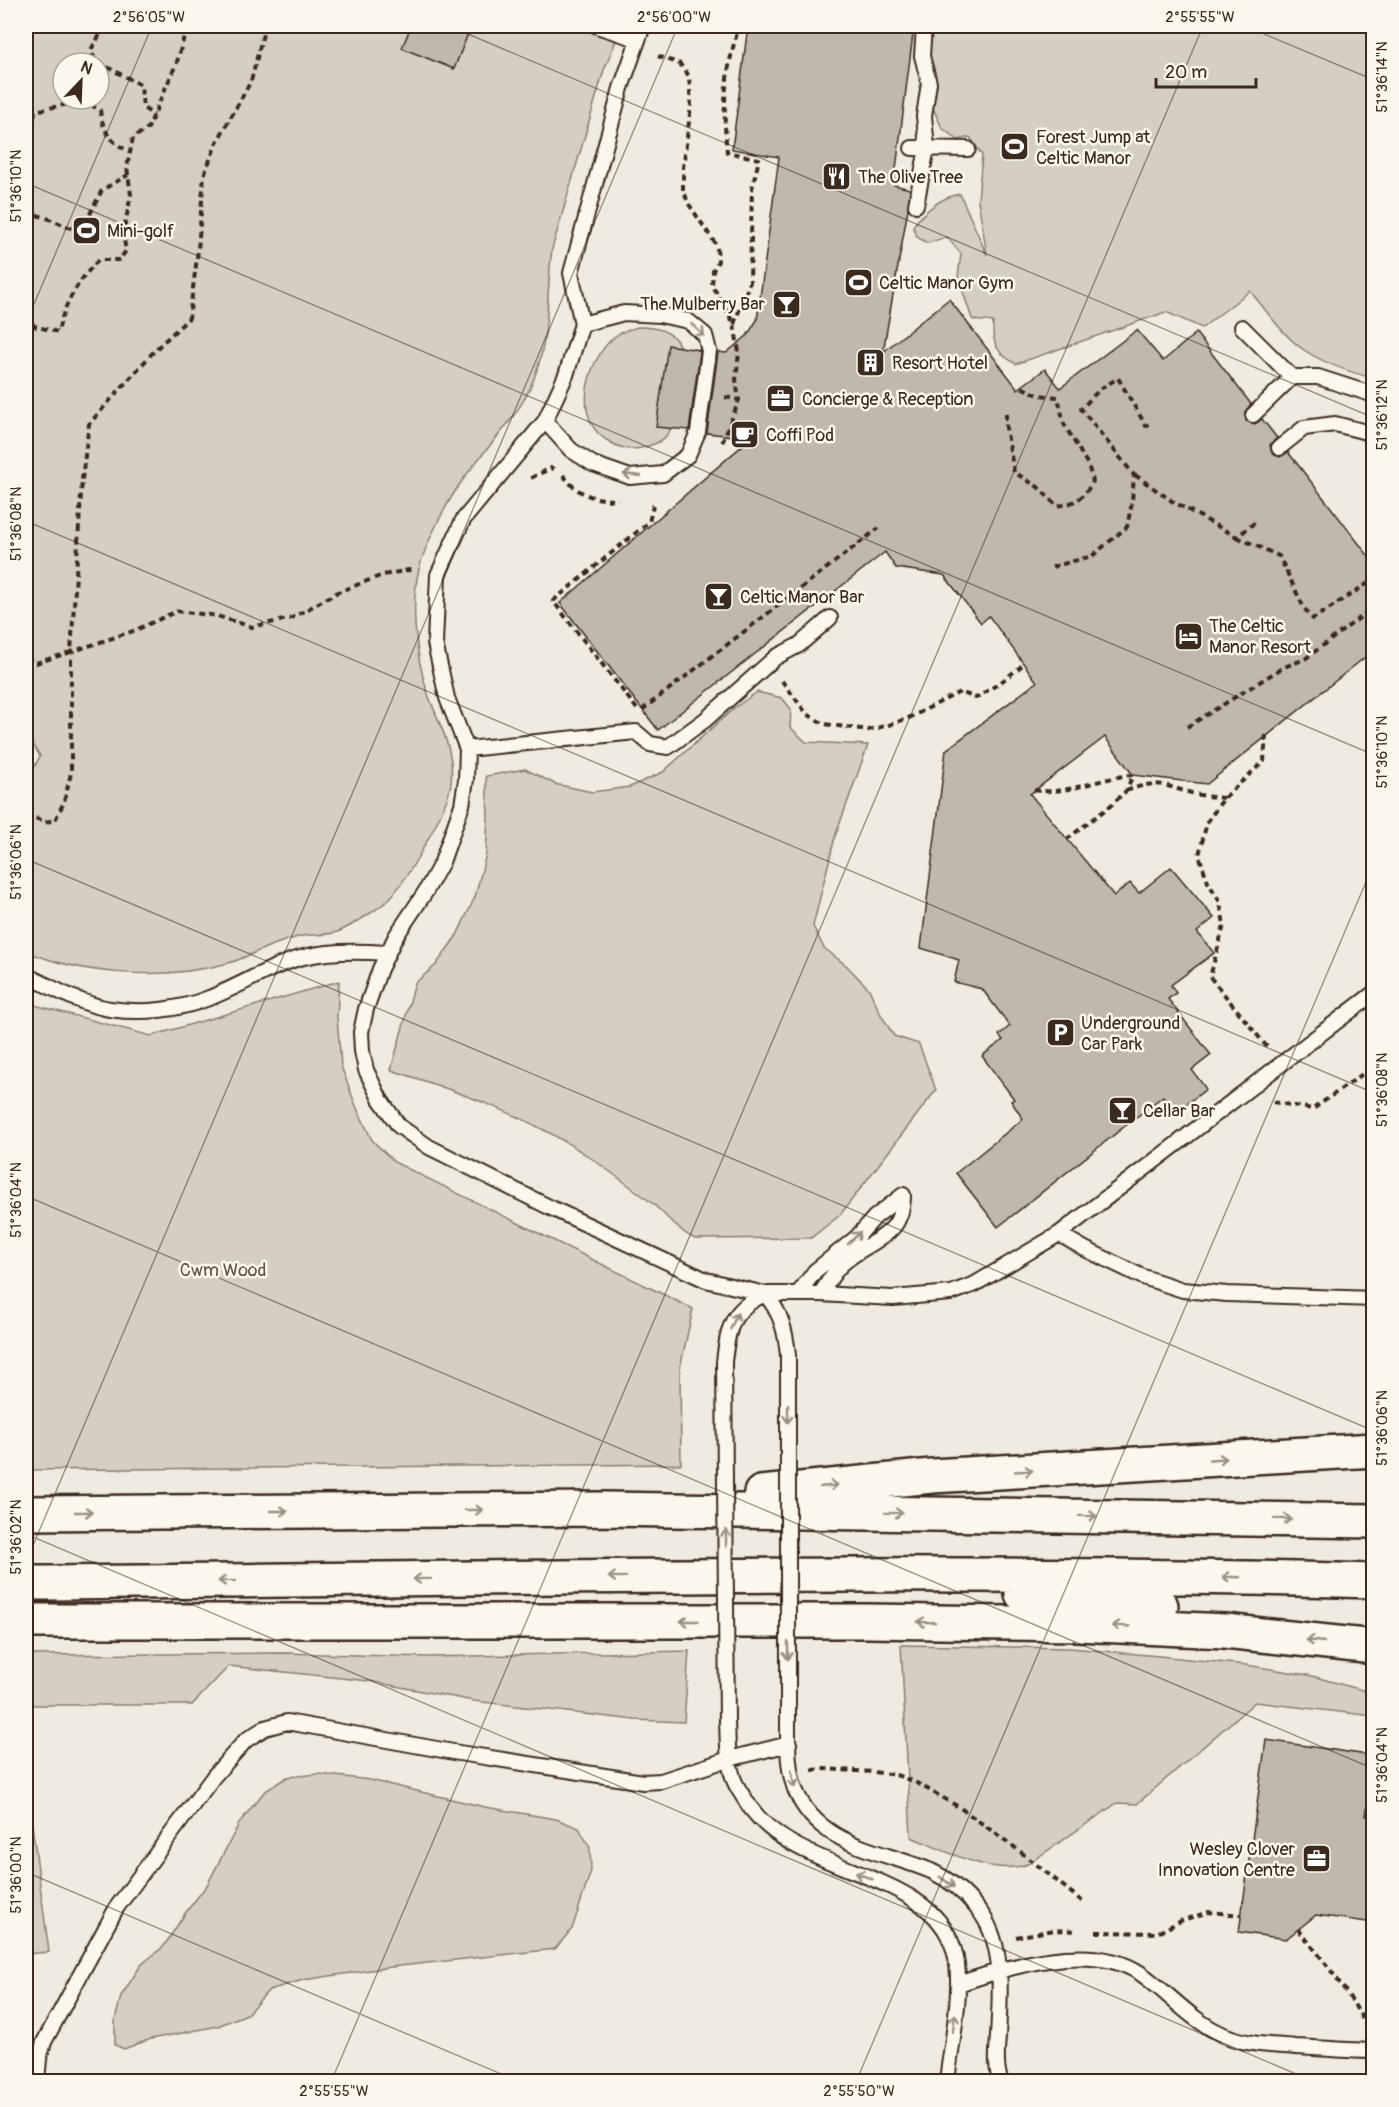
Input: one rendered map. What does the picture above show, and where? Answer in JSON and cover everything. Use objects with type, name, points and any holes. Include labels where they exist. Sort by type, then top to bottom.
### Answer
[{"type":"highway","points":[[604,1509],[932,1476],[1374,1450]]},
{"type":"highway","points":[[26,1513],[604,1509],[1374,1521]]},
{"type":"highway","points":[[26,1583],[844,1575],[1172,1575],[1374,1581]]},
{"type":"highway","points":[[844,1575],[1060,1598],[1374,1624]]},
{"type":"highway","points":[[26,1621],[868,1621],[1065,1624],[1225,1631],[1374,1647]]},
{"type":"lane","points":[[597,26],[636,44]]},
{"type":"lane","points":[[643,26],[621,88],[571,273],[582,324],[566,375],[545,421],[463,520],[438,574],[435,642],[447,698],[467,749],[465,788],[453,835],[442,862],[388,953],[376,980],[361,1032],[366,1070],[380,1100],[399,1126],[429,1147],[549,1207],[706,1280],[765,1294],[820,1294],[893,1299],[951,1293],[975,1284],[1059,1234],[1374,993]]},
{"type":"lane","points":[[916,205],[920,148],[929,83],[922,56],[924,26]]},
{"type":"lane","points":[[920,148],[968,149]]},
{"type":"lane","points":[[545,421],[571,450],[593,464],[630,477],[663,474],[688,455],[698,432],[709,351],[705,335],[688,321],[660,315],[624,313],[582,324]]},
{"type":"lane","points":[[1242,327],[1292,377]]},
{"type":"lane","points":[[1253,415],[1292,377],[1318,377],[1374,394]]},
{"type":"lane","points":[[1279,448],[1304,428],[1335,424],[1374,434]]},
{"type":"lane","points":[[467,749],[636,732],[650,744],[668,747],[705,720],[776,657],[799,645],[830,618]]},
{"type":"lane","points":[[26,975],[76,999],[110,1009],[177,1008],[208,999],[292,961],[316,954],[342,951],[388,953]]},
{"type":"lane","points":[[798,1294],[815,1271],[856,1238],[875,1217],[903,1195],[903,1210],[892,1228],[882,1238],[842,1264],[820,1294]]},
{"type":"lane","points":[[1059,1234],[1143,1277],[1183,1290],[1227,1294],[1374,1299]]},
{"type":"lane","points":[[765,1294],[774,1305],[783,1325],[788,1356],[788,1721],[795,1788],[811,1817],[819,1825],[850,1843],[931,1871],[945,1879],[978,1909],[992,1933],[999,1971],[997,2053],[1001,2082]]},
{"type":"lane","points":[[765,1294],[740,1308],[733,1319],[724,1362],[727,1722],[729,1759],[733,1778],[752,1810],[767,1827],[804,1851],[900,1890],[919,1902],[936,1918],[954,1949],[958,1984],[947,2082]]},
{"type":"lane","points":[[37,2082],[39,2059],[44,2042],[117,1907],[214,1776],[246,1740],[265,1728],[287,1722],[459,1753],[643,1782],[661,1781],[729,1759],[789,1744]]},
{"type":"lane","points":[[958,1984],[999,1971],[1059,1960],[1102,1960],[1118,1963],[1137,1972],[1207,2027],[1240,2041],[1254,2044],[1374,2051]]},
{"type":"path","points":[[105,26],[92,48],[94,60],[141,85],[142,108],[154,115]]},
{"type":"path","points":[[26,263],[31,290],[26,301],[30,318],[34,326],[58,332],[62,312],[85,273],[99,260],[119,260],[126,251],[123,234],[131,195],[127,167],[133,138],[148,128],[177,62],[187,26]]},
{"type":"path","points":[[26,814],[45,822],[55,820],[64,802],[71,773],[71,652],[82,479],[89,424],[156,349],[189,318],[198,250],[204,175],[217,142],[250,81],[265,26]]},
{"type":"path","points":[[734,324],[750,282],[752,189],[759,159],[727,152],[724,89],[739,26]]},
{"type":"path","points":[[636,44],[680,64],[688,76],[691,106],[683,168],[683,188],[688,203],[717,246],[718,261],[713,271],[712,285],[734,324],[739,352],[736,380],[739,400],[720,448]]},
{"type":"path","points":[[26,135],[33,125],[35,111],[83,100],[100,110],[102,122],[114,144],[130,152]]},
{"type":"path","points":[[26,214],[50,218],[74,230],[85,224],[102,190],[128,175]]},
{"type":"path","points":[[1152,423],[1146,426],[1118,378],[1100,389],[1081,410],[1134,474],[1172,501],[1237,537],[1279,556],[1304,608],[1313,619],[1370,582],[1374,583]]},
{"type":"path","points":[[1006,414],[1006,428],[1014,472],[1038,486],[1057,506],[1074,503],[1087,493],[1093,481],[1088,465],[1064,424],[1058,397],[1038,395],[1021,387]]},
{"type":"path","points":[[529,479],[551,468],[561,472],[572,487],[587,496],[603,500],[620,500]]},
{"type":"path","points":[[1052,567],[1092,556],[1127,527],[1134,474]]},
{"type":"path","points":[[646,501],[654,502],[663,497]]},
{"type":"path","points":[[654,502],[649,522],[553,601],[640,712],[879,528]]},
{"type":"path","points":[[1237,537],[1258,520]]},
{"type":"path","points":[[26,658],[36,663],[136,630],[177,612],[217,616],[252,627],[292,618],[338,592],[383,575],[419,568],[438,574]]},
{"type":"path","points":[[1187,727],[1282,668],[1305,659],[1374,607]]},
{"type":"path","points":[[767,666],[788,687],[807,714],[824,724],[868,730],[911,717],[960,692],[976,698],[1024,664]]},
{"type":"path","points":[[1266,735],[1264,761],[1224,798],[1207,822],[1199,855],[1208,882],[1220,902],[1224,925],[1210,976],[1281,1064]]},
{"type":"path","points":[[1034,790],[1048,792],[1069,790],[1093,782],[1133,775],[1126,791],[1067,839]]},
{"type":"path","points":[[1126,791],[1143,785],[1162,783],[1195,794],[1224,798]]},
{"type":"path","points":[[1239,1095],[1313,1109],[1374,1066]]},
{"type":"path","points":[[792,1776],[823,1769],[896,1775],[915,1782],[959,1807],[1017,1849],[1083,1902]]},
{"type":"path","points":[[1092,1931],[1157,1933],[1183,1920],[1209,1912],[1241,1915]]},
{"type":"path","points":[[1298,1929],[1340,1981],[1369,2030]]},
{"type":"path","points":[[994,1944],[1054,1930],[1082,1931]]},
{"type":"green space","points":[[26,26],[622,26],[604,70],[552,249],[545,336],[537,370],[516,413],[471,469],[450,500],[431,536],[419,569],[415,615],[420,664],[428,694],[448,748],[452,770],[451,783],[443,809],[426,843],[398,888],[380,906],[340,931],[295,938],[231,962],[201,969],[150,974],[124,973],[73,966],[26,951],[26,783],[40,756],[26,733]]},
{"type":"green space","points":[[930,26],[1373,26],[1373,378],[1337,367],[1304,350],[1282,331],[1250,291],[1202,328],[1166,312],[1016,364],[1004,356],[997,348],[993,337],[993,322],[972,319],[958,277],[961,254],[947,237],[927,243],[917,237],[913,226],[933,206],[946,198],[960,194],[987,255],[978,200],[982,155],[970,137],[958,140],[942,128],[929,99],[935,90],[926,53]]},
{"type":"green space","points":[[638,327],[668,333],[680,347],[672,426],[665,437],[658,442],[631,449],[622,448],[598,433],[590,421],[587,392],[590,376],[604,349],[619,334]]},
{"type":"green space","points":[[757,692],[782,698],[791,709],[790,727],[806,742],[868,745],[835,837],[813,926],[824,948],[847,966],[869,989],[894,1036],[919,1044],[936,1090],[840,1215],[811,1238],[695,1239],[683,1232],[653,1204],[607,1169],[568,1143],[494,1107],[391,1070],[415,983],[436,965],[457,935],[475,897],[486,854],[488,815],[486,776],[525,769],[555,784],[592,792],[630,787],[663,772],[734,708]]},
{"type":"green space","name":"Cwm Wood","points":[[339,981],[337,1017],[341,1066],[372,1140],[394,1162],[693,1309],[680,1368],[681,1464],[26,1470],[26,1007],[31,1004],[151,1036]]},
{"type":"green space","points":[[901,1645],[1070,1648],[1246,1665],[1308,1675],[1373,1693],[1373,1716],[1255,1702],[1137,1804],[1117,1803],[1028,1864],[1014,1867],[984,1865],[911,1837]]},
{"type":"green space","points":[[689,1651],[684,1722],[635,1720],[474,1701],[369,1681],[229,1666],[192,1705],[26,1705],[26,1655],[284,1653],[429,1657]]},
{"type":"green space","points":[[319,1774],[370,1780],[485,1807],[556,1819],[579,1828],[590,1848],[591,1871],[572,1929],[555,1949],[391,1967],[303,1980],[269,1990],[247,2014],[218,2026],[151,2039],[124,2049],[115,2045],[115,2020],[121,1996],[141,1965],[164,1946],[207,1885],[240,1822],[264,1792],[287,1777]]},
{"type":"green space","points":[[26,1779],[49,1952],[26,1954]]},
{"type":"building","points":[[411,26],[471,26],[454,69],[402,48]]},
{"type":"building","name":"The Celtic Manor Resort","points":[[748,26],[914,26],[894,185],[910,189],[883,352],[949,299],[1018,389],[1045,369],[1060,388],[1137,330],[1163,361],[1196,333],[1251,404],[1245,412],[1246,421],[1255,424],[1262,419],[1277,438],[1270,445],[1272,453],[1280,457],[1288,452],[1374,563],[1374,650],[1207,784],[1133,775],[1105,737],[1030,794],[1114,896],[1130,883],[1139,893],[1171,867],[1214,918],[1197,932],[1214,953],[1171,985],[1176,993],[1168,999],[1211,1055],[1192,1070],[1206,1089],[1175,1113],[1163,1096],[998,1227],[956,1173],[1023,1119],[1011,1101],[1014,1099],[982,1056],[1003,1040],[999,1035],[1010,1026],[982,989],[954,982],[959,960],[921,948],[946,750],[1037,682],[989,616],[981,623],[944,575],[896,568],[885,552],[658,730],[560,603],[751,438],[707,433],[718,352],[726,353],[747,336],[757,320],[779,157],[732,149]]},
{"type":"building","points":[[668,345],[700,352],[689,430],[656,427]]},
{"type":"building","points":[[1266,1740],[1374,1756],[1366,1816],[1374,1818],[1374,1923],[1316,1915],[1286,1939],[1239,1932]]},
{"type":"place","name":"Forest Jump at Celtic Manor","points":[[1015,147]]},
{"type":"place","name":"The Olive Tree","points":[[837,177]]},
{"type":"place","name":"Mini-golf","points":[[86,231]]},
{"type":"place","name":"Celtic Manor Gym","points":[[858,283]]},
{"type":"place","name":"The Mulberry Bar","points":[[786,304]]},
{"type":"place","name":"Resort Hotel","points":[[871,363]]},
{"type":"place","name":"Concierge & Reception","points":[[781,399]]},
{"type":"place","name":"Coffi Pod","points":[[745,435]]},
{"type":"place","name":"Celtic Manor Bar","points":[[719,597]]},
{"type":"place","name":"The Celtic Manor Resort","points":[[1188,636]]},
{"type":"place","name":"Underground Car Park","points":[[1060,1033]]},
{"type":"place","name":"Cellar Bar","points":[[1122,1111]]},
{"type":"place","name":"Wesley Clover Innovation Centre","points":[[1316,1859]]}]
